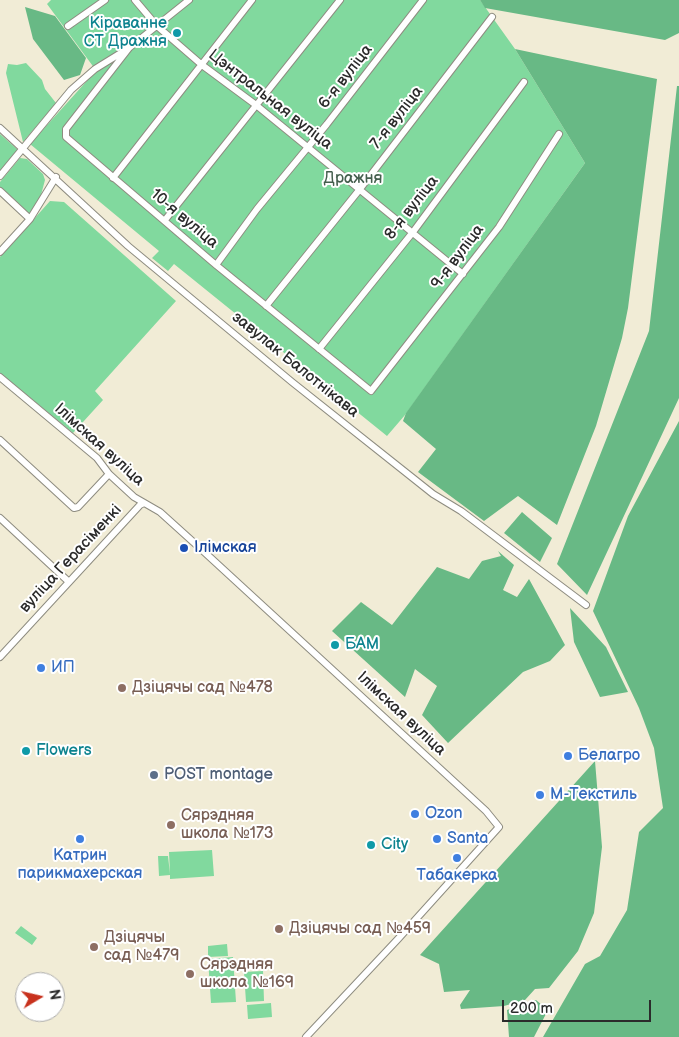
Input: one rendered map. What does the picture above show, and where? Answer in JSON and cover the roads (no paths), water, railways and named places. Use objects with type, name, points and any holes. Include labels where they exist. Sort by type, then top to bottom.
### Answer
[{"type":"street","points":[[68,26],[105,0]]},
{"type":"street","name":"Цэнтральная вуліца","points":[[135,0],[157,26],[202,64],[256,105],[463,274]]},
{"type":"street","points":[[0,176],[71,90],[95,69],[129,48],[189,0]]},
{"type":"street","points":[[113,178],[252,0]]},
{"type":"street","points":[[165,220],[340,0]]},
{"type":"street","name":"6-я вуліца","points":[[216,265],[257,209],[423,0]]},
{"type":"street","name":"7-я вуліца","points":[[266,306],[360,189],[492,17]]},
{"type":"street","name":"10-я вуліца","points":[[129,48],[65,133],[71,142],[216,265],[372,390]]},
{"type":"street","name":"8-я вуліца","points":[[320,349],[412,232],[524,82]]},
{"type":"street","name":"завулак Балотнікава","points":[[0,128],[56,177],[128,246],[292,382],[433,494],[472,519],[586,605]]},
{"type":"street","name":"9-я вуліца","points":[[372,390],[499,227],[559,134]]},
{"type":"street","points":[[0,252],[30,219],[56,177]]},
{"type":"street","points":[[0,191],[30,219]]},
{"type":"street","name":"Ілімская вуліца","points":[[0,377],[97,458],[109,474],[144,503],[160,512],[486,811],[499,827],[404,933],[306,1037]]},
{"type":"street","points":[[0,440],[74,508],[78,507],[109,474]]},
{"type":"street","name":"вуліца Герасіменкі","points":[[0,657],[140,505],[144,503]]},
{"type":"street","points":[[0,518],[69,582]]},
{"type":"place","name":"Кіраванне СТ Дражня","points":[[177,33]]},
{"type":"place","name":"Ілімская","points":[[184,548]]},
{"type":"place","name":"БАМ","points":[[335,645]]},
{"type":"place","name":"ИП","points":[[41,668]]},
{"type":"place","name":"Дзіцячы сад №478","points":[[122,688]]},
{"type":"place","name":"Flowers","points":[[26,751]]},
{"type":"place","name":"Белагро","points":[[568,756]]},
{"type":"place","name":"POST montage","points":[[154,775]]},
{"type":"place","name":"М-Текстиль","points":[[540,795]]},
{"type":"place","name":"Ozon","points":[[415,814]]},
{"type":"place","name":"Сярэдняя школа №173","points":[[171,825]]},
{"type":"place","name":"Катрин парикмахерская","points":[[80,839]]},
{"type":"place","name":"Santa","points":[[437,839]]},
{"type":"place","name":"City","points":[[371,845]]},
{"type":"place","name":"Табакерка","points":[[457,858]]},
{"type":"place","name":"Дзіцячы сад №459","points":[[279,929]]},
{"type":"place","name":"Дзіцячы сад №479","points":[[94,947]]},
{"type":"place","name":"Сярэдняя школа №169","points":[[190,974]]},
{"type":"park label","name":"Дражня","points":[[353,179]]}]
